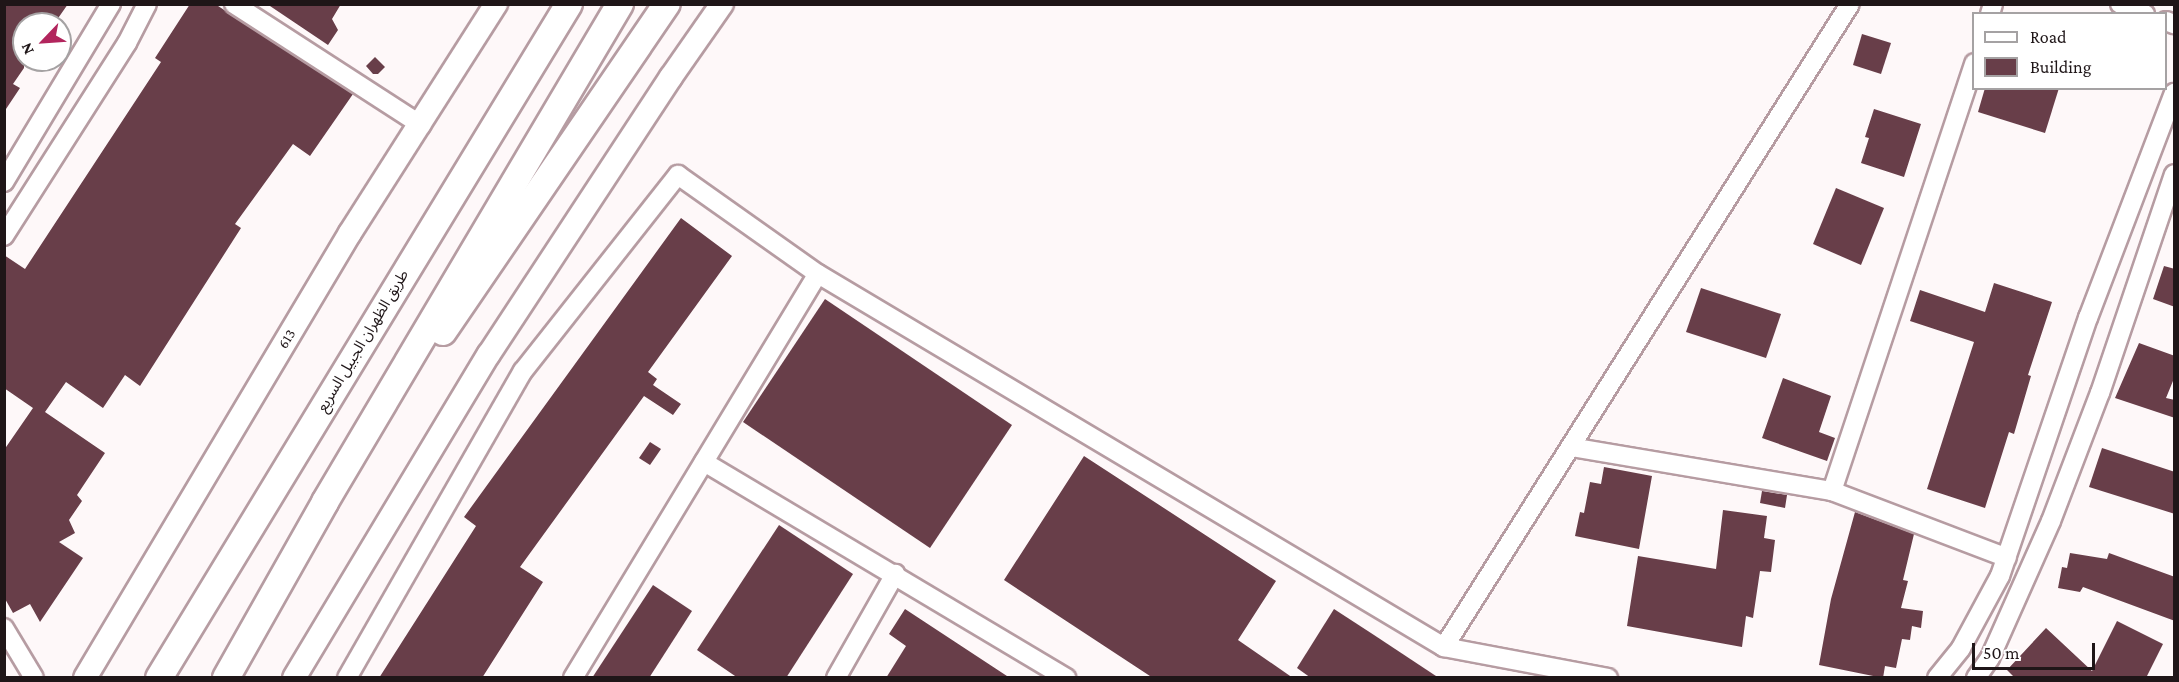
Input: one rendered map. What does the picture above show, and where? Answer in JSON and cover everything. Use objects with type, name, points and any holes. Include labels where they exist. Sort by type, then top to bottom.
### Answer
[{"type":"highway","name":"طريق الظهران الجبيل السريع","points":[[159,678],[569,4]]},
{"type":"highway","points":[[226,678],[325,502],[620,4]]},
{"type":"highway","points":[[325,502],[528,211],[667,4]]},
{"type":"main road","name":"613","points":[[85,678],[350,233],[421,125],[496,4]]},
{"type":"main road","points":[[294,678],[489,354],[671,77],[722,4]]},
{"type":"street","points":[[4,182],[111,4]]},
{"type":"street","points":[[4,236],[127,43],[147,4]]},
{"type":"street","points":[[234,4],[421,125]]},
{"type":"street","points":[[1444,647],[1850,4]]},
{"type":"street","points":[[2120,4],[2140,12]]},
{"type":"street","points":[[1832,491],[1972,69]]},
{"type":"street","points":[[1937,678],[1961,648],[2001,576],[2088,318],[2175,93]]},
{"type":"street","points":[[1976,678],[1990,658],[2056,510],[2100,393],[2175,174]]},
{"type":"street","points":[[347,678],[523,371],[678,175],[818,274],[1444,647],[1608,678]]},
{"type":"street","points":[[573,678],[818,274]]},
{"type":"street","points":[[1571,447],[1832,491],[2007,558]]},
{"type":"street","points":[[704,462],[896,574],[1067,678]]},
{"type":"street","points":[[836,678],[896,574]]},
{"type":"street","points":[[4,628],[34,678]]},
{"type":"building","points":[[4,4],[68,4],[62,12],[12,12],[12,72],[21,72],[13,84],[20,88],[4,112]]},
{"type":"building","points":[[190,4],[215,4],[353,94],[310,156],[293,144],[235,224],[241,228],[140,386],[125,375],[103,408],[66,382],[45,412],[105,453],[77,495],[82,501],[69,520],[75,533],[59,542],[83,558],[40,622],[30,604],[13,613],[4,597],[4,450],[33,408],[4,388],[4,255],[25,269],[161,62],[155,58]]},
{"type":"building","points":[[267,4],[341,4],[332,19],[338,30],[328,45]]},
{"type":"building","points":[[1862,34],[1891,43],[1881,74],[1853,65]]},
{"type":"building","points":[[375,57],[385,67],[378,74],[373,74],[366,66]]},
{"type":"building","points":[[1984,90],[2058,90],[2045,133],[1978,112]]},
{"type":"building","points":[[1874,109],[1921,124],[1904,177],[1861,163],[1869,138],[1865,137]]},
{"type":"building","points":[[1836,188],[1884,208],[1861,265],[1813,244]]},
{"type":"building","points":[[681,218],[732,256],[648,372],[657,379],[653,385],[681,404],[673,415],[644,396],[520,567],[543,582],[482,678],[379,678],[476,526],[464,517]]},
{"type":"building","points":[[2164,266],[2175,269],[2175,307],[2153,299]]},
{"type":"building","points":[[1994,283],[2052,302],[2028,375],[2031,376],[2014,434],[2009,432],[1985,508],[1927,489],[1974,342],[1910,321],[1920,290],[1985,312]]},
{"type":"building","points":[[1701,288],[1781,314],[1766,358],[1686,332]]},
{"type":"building","points":[[825,299],[1012,425],[930,548],[743,422]]},
{"type":"building","points":[[2139,343],[2175,356],[2175,376],[2166,398],[2175,400],[2175,418],[2115,398]]},
{"type":"building","points":[[1783,378],[1831,396],[1819,432],[1835,438],[1827,461],[1762,438]]},
{"type":"building","points":[[650,442],[661,449],[650,465],[639,458]]},
{"type":"building","points":[[2102,448],[2175,472],[2175,514],[2089,487]]},
{"type":"building","points":[[1084,456],[1276,581],[1238,640],[1293,678],[1153,678],[1004,580]]},
{"type":"building","points":[[1604,467],[1652,476],[1639,549],[1575,536],[1580,512],[1584,513],[1590,482],[1601,484]]},
{"type":"building","points":[[1762,491],[1787,495],[1785,508],[1760,503]]},
{"type":"building","points":[[1723,510],[1767,516],[1764,538],[1775,540],[1771,572],[1760,571],[1753,618],[1746,616],[1742,647],[1627,626],[1638,556],[1716,569]]},
{"type":"building","points":[[1855,512],[1914,534],[1903,580],[1908,581],[1901,608],[1923,611],[1921,628],[1912,626],[1910,640],[1902,639],[1896,668],[1885,666],[1883,678],[1819,665],[1831,599]]},
{"type":"building","points":[[779,525],[853,574],[786,678],[738,678],[697,650]]},
{"type":"building","points":[[2070,553],[2107,559],[2109,553],[2175,577],[2175,621],[2083,587],[2080,592],[2058,588],[2062,567],[2067,568]]},
{"type":"building","points":[[653,585],[692,611],[649,678],[592,678]]},
{"type":"building","points":[[905,609],[1010,678],[886,678],[906,646],[889,634]]},
{"type":"building","points":[[1334,609],[1439,678],[1311,678],[1297,668]]},
{"type":"building","points":[[2117,621],[2163,644],[2146,678],[2015,678],[2007,670],[2046,628],[2092,671]]}]
